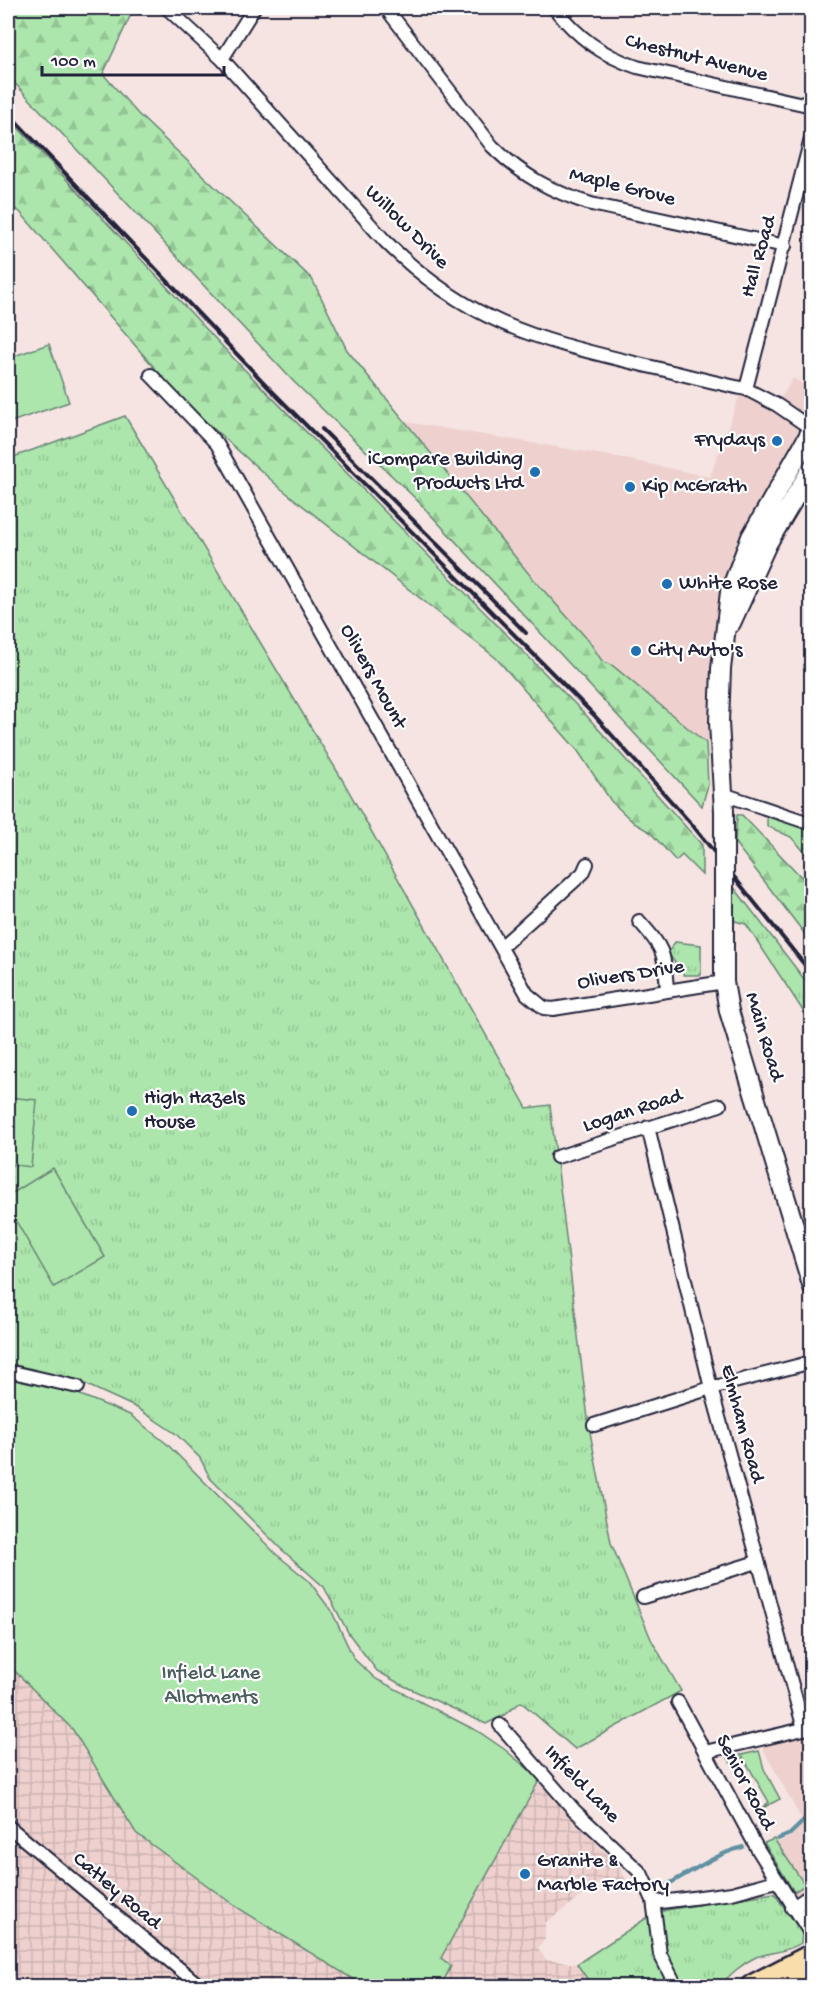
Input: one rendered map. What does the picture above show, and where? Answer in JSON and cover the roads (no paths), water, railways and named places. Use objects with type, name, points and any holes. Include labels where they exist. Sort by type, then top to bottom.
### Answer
[{"type":"highway","points":[[752,1986],[812,1955]]},
{"type":"highway","points":[[791,1986],[812,1975]]},
{"type":"main road","points":[[727,632],[730,592],[739,563],[751,537],[812,430]]},
{"type":"main road","points":[[727,632],[767,544],[812,468]]},
{"type":"main road","name":"Main Road","points":[[727,632],[721,669],[719,722],[724,803],[724,982],[729,1011],[812,1285]]},
{"type":"street","name":"Willow Drive","points":[[167,8],[222,59],[385,241],[411,267],[440,289],[502,325],[537,338],[746,389],[777,405],[812,430]]},
{"type":"street","points":[[222,59],[254,8]]},
{"type":"street","name":"Maple Grove","points":[[386,8],[492,146],[509,163],[540,184],[563,195],[591,204],[785,246]]},
{"type":"street","name":"Chestnut Avenue","points":[[554,8],[592,47],[612,59],[636,67],[812,106]]},
{"type":"street","name":"Hall Road","points":[[746,389],[812,135]]},
{"type":"street","name":"Olivers Mount","points":[[152,375],[217,444],[527,994],[544,1008]]},
{"type":"street","points":[[724,803],[812,824]]},
{"type":"street","points":[[501,947],[583,873],[586,864]]},
{"type":"street","points":[[639,921],[661,947],[665,957],[667,989]]},
{"type":"street","name":"Olivers Drive","points":[[544,1008],[553,1009],[667,989],[724,982]]},
{"type":"street","name":"Logan Road","points":[[557,1157],[720,1105]]},
{"type":"street","name":"Elmham Road","points":[[648,1127],[711,1388],[757,1562],[808,1728]]},
{"type":"street","points":[[594,1425],[711,1388],[812,1362]]},
{"type":"street","points":[[8,1371],[78,1387]]},
{"type":"street","points":[[643,1597],[757,1562]]},
{"type":"street","name":"Senior Road","points":[[678,1702],[776,1881],[812,1936]]},
{"type":"street","name":"Infield Lane","points":[[500,1725],[574,1809],[641,1873],[653,1900],[660,1954],[676,1986]]},
{"type":"street","points":[[705,1752],[808,1728]]},
{"type":"street","name":"Catley Road","points":[[8,1826],[200,1986]]},
{"type":"street","points":[[653,1900],[732,1893],[776,1881]]},
{"type":"street","points":[[792,1908],[812,1894]]},
{"type":"waterway","points":[[778,1839],[790,1834],[812,1813]]},
{"type":"waterway","points":[[665,1886],[712,1859],[743,1847]]},
{"type":"railway","points":[[8,113],[269,388],[594,715],[694,827],[812,974]]},
{"type":"railway","points":[[322,429],[526,633]]},
{"type":"place","name":"Frydays","points":[[777,441]]},
{"type":"place","name":"iCompare Building Products Ltd","points":[[535,472]]},
{"type":"place","name":"Kip McGrath","points":[[630,487]]},
{"type":"place","name":"White Rose","points":[[667,584]]},
{"type":"place","name":"City Auto's","points":[[636,651]]},
{"type":"place","name":"High Hazels House","points":[[132,1111]]},
{"type":"place","name":"Granite & Marble Factory","points":[[525,1874]]},
{"type":"park label","name":"Infield Lane Allotments","points":[[211,1686]]}]
